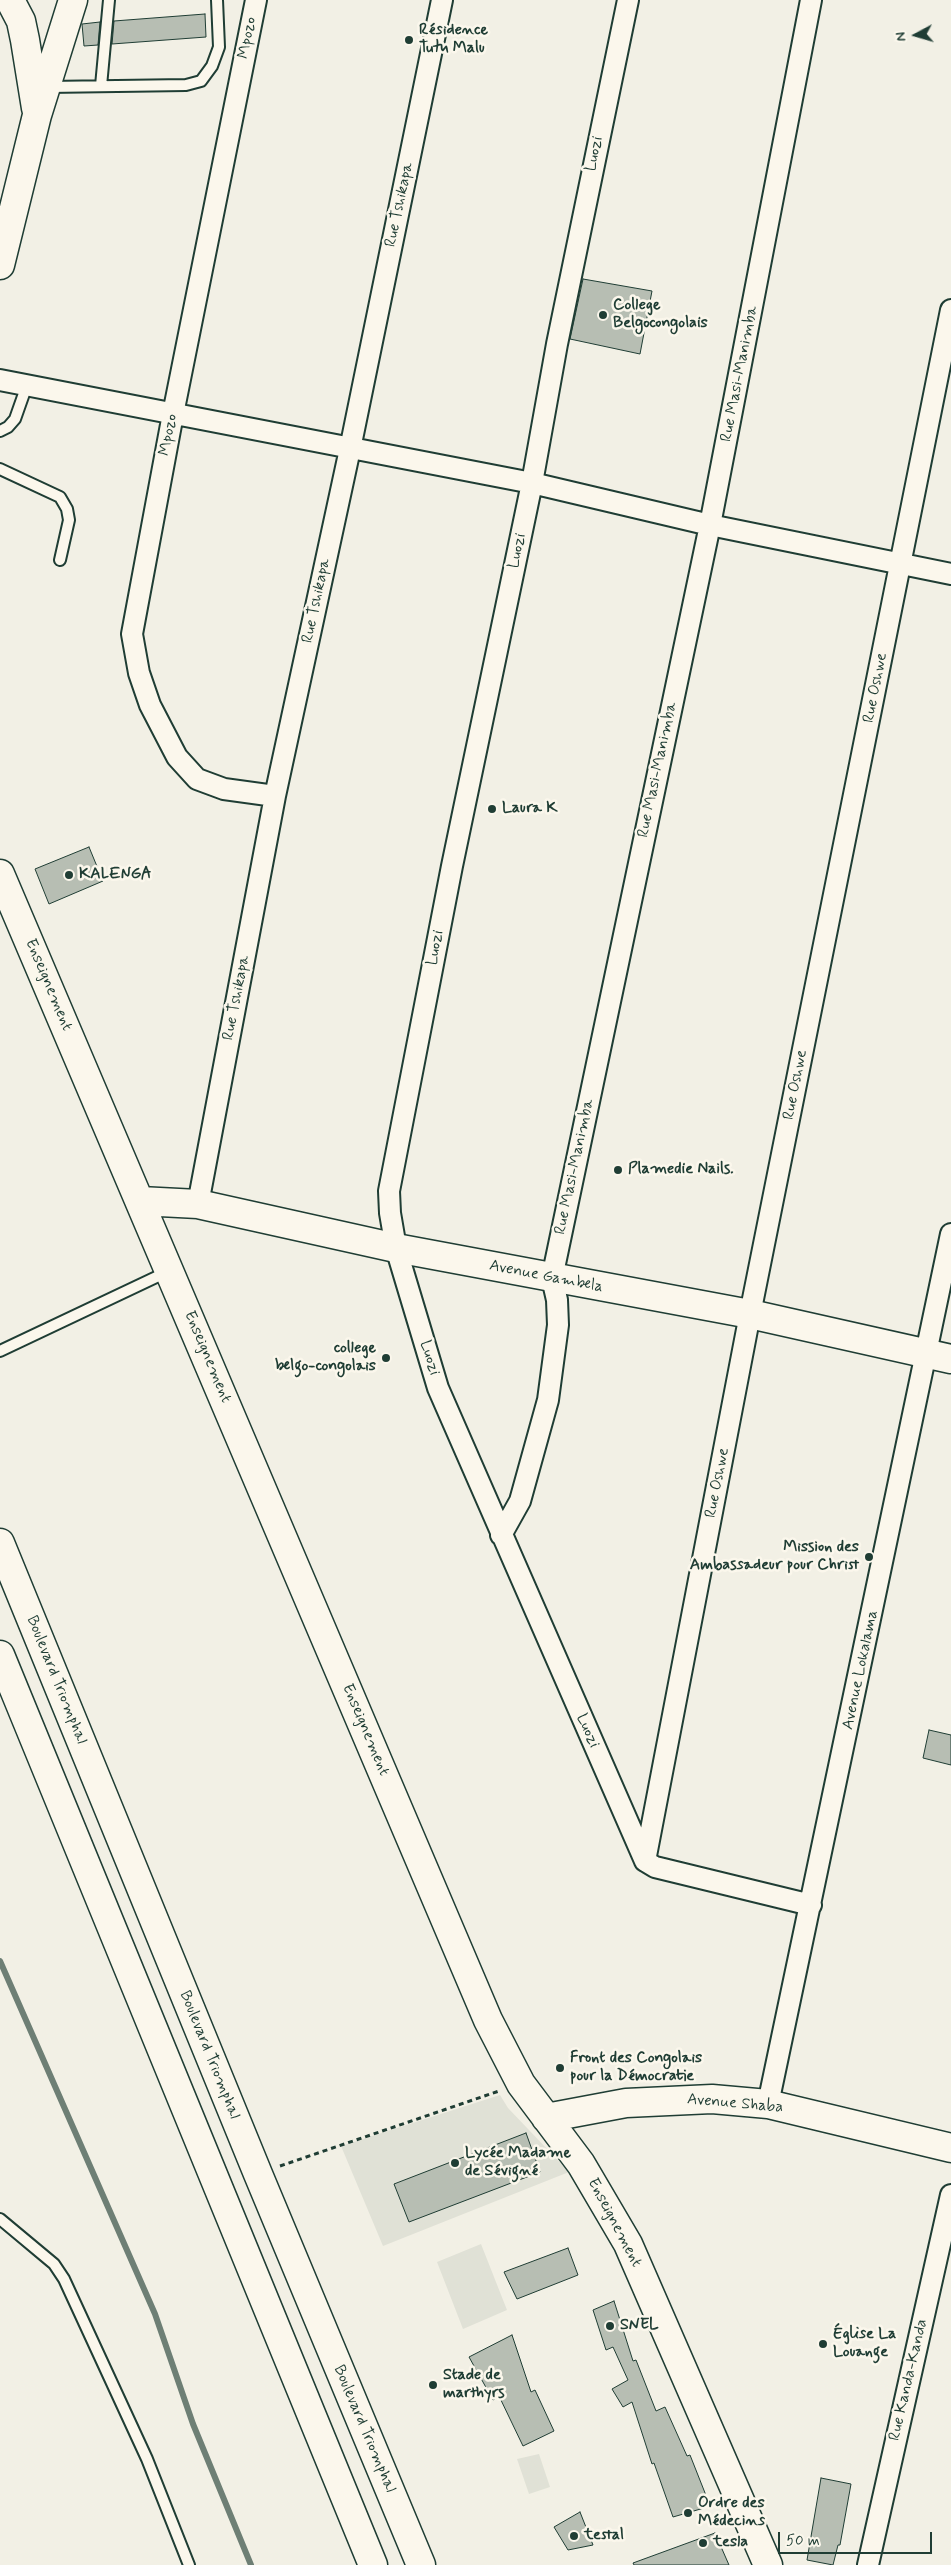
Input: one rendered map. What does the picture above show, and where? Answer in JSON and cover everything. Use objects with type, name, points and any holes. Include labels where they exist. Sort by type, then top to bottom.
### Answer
[{"type":"main road","points":[[10,0],[21,21],[36,114]]},
{"type":"main road","points":[[2,252],[36,114],[73,0]]},
{"type":"main road","name":"Enseignement","points":[[0,874],[488,2020],[521,2084],[581,2164],[628,2244],[768,2565]]},
{"type":"main road","name":"Avenue Gambela","points":[[140,1200],[198,1204],[396,1248],[750,1314],[939,1356]]},
{"type":"main road","name":"Boulevard Triomphal","points":[[0,1543],[258,2174],[421,2565]]},
{"type":"main road","points":[[0,1655],[372,2565]]},
{"type":"main road","name":"Avenue Shaba","points":[[546,2118],[626,2102],[666,2099],[712,2099],[768,2104],[951,2148]]},
{"type":"street","name":"Mpozo","points":[[256,0],[173,414],[132,634],[139,673],[150,705],[177,757],[197,779],[224,789],[275,796]]},
{"type":"street","name":"Rue Tshikapa","points":[[198,1204],[275,796],[350,449],[442,0]]},
{"type":"street","name":"Luozi","points":[[628,0],[557,344],[532,483],[452,866],[389,1191],[390,1214],[396,1248],[438,1388],[645,1861]]},
{"type":"street","name":"Rue Masi-Manimba","points":[[501,1535],[520,1501],[548,1400],[558,1325],[557,1300],[552,1278],[710,525],[811,0]]},
{"type":"street","name":"Rue Oshwe","points":[[645,1861],[750,1314],[951,310]]},
{"type":"street","points":[[0,380],[532,483],[710,525],[951,574]]},
{"type":"street","name":"Avenue Lokalama","points":[[768,2104],[811,1906],[939,1356],[951,1234]]},
{"type":"street","points":[[645,1861],[656,1866],[811,1906]]},
{"type":"street","name":"Rue Kanda-Kanda","points":[[868,2565],[951,2195]]},
{"type":"lane","points":[[101,86],[112,0]]},
{"type":"lane","points":[[46,87],[186,85],[201,81],[212,66],[219,47],[218,0]]},
{"type":"lane","points":[[0,431],[8,427],[15,419],[27,386]]},
{"type":"lane","points":[[0,469],[60,497],[67,509],[69,520],[60,560]]},
{"type":"lane","points":[[0,1350],[170,1270]]},
{"type":"lane","points":[[0,2219],[54,2264],[64,2279],[147,2458],[189,2565]]},
{"type":"path","points":[[258,2174],[521,2084]]},
{"type":"shaded area","name":"Lycée Madame de Sévigné","points":[[500,2095],[508,2108],[569,2172],[383,2246],[341,2146]]},
{"type":"shaded area","points":[[481,2244],[507,2310],[463,2329],[437,2262]]},
{"type":"shaded area","points":[[539,2454],[550,2487],[529,2494],[517,2459]]},
{"type":"building","points":[[205,14],[206,37],[112,44],[114,21]]},
{"type":"building","points":[[100,22],[98,45],[84,46],[82,24]]},
{"type":"building","points":[[583,279],[652,291],[640,354],[570,339]]},
{"type":"building","name":"KALENGA","points":[[89,847],[103,881],[49,904],[35,869]]},
{"type":"building","points":[[929,1730],[951,1735],[951,1765],[923,1758]]},
{"type":"building","points":[[526,2133],[540,2172],[409,2222],[394,2184]]},
{"type":"building","points":[[568,2248],[578,2275],[517,2299],[504,2272]]},
{"type":"building","points":[[614,2301],[633,2361],[636,2360],[656,2411],[665,2407],[687,2456],[690,2455],[709,2503],[703,2506],[704,2508],[673,2517],[654,2463],[652,2464],[632,2402],[623,2407],[612,2389],[628,2380],[613,2347],[606,2350],[593,2310]]},
{"type":"building","points":[[512,2335],[531,2392],[535,2390],[554,2431],[523,2446],[499,2396],[493,2400],[469,2357]]},
{"type":"building","points":[[821,2478],[851,2484],[840,2545],[838,2545],[833,2565],[807,2560]]},
{"type":"building","name":"testal","points":[[580,2512],[593,2545],[568,2550],[554,2527]]},
{"type":"building","name":"tesla","points":[[715,2533],[729,2565],[634,2565],[633,2563]]},
{"type":"waterway","points":[[0,1961],[155,2314],[193,2424],[251,2565]]},
{"type":"place","name":"Résidence Tutu Malu","points":[[409,40]]},
{"type":"place","name":"College Belgocongolais","points":[[603,315]]},
{"type":"place","name":"Laura K","points":[[492,809]]},
{"type":"place","name":"KALENGA","points":[[69,875]]},
{"type":"place","name":"Plamedie Nails.","points":[[618,1170]]},
{"type":"place","name":"college belgo-congolais","points":[[386,1358]]},
{"type":"place","name":"Mission des Ambassadeur pour Christ","points":[[869,1557]]},
{"type":"place","name":"Front des Congolais pour la Démocratie","points":[[560,2068]]},
{"type":"place","name":"Lycée Madame de Sévigné","points":[[455,2163]]},
{"type":"place","name":"SNEL","points":[[610,2326]]},
{"type":"place","name":"Église La Louange","points":[[823,2344]]},
{"type":"place","name":"Stade de marthyrs","points":[[433,2385]]},
{"type":"place","name":"Ordre des Médecins","points":[[688,2513]]},
{"type":"place","name":"testal","points":[[574,2536]]},
{"type":"place","name":"tesla","points":[[703,2543]]}]
